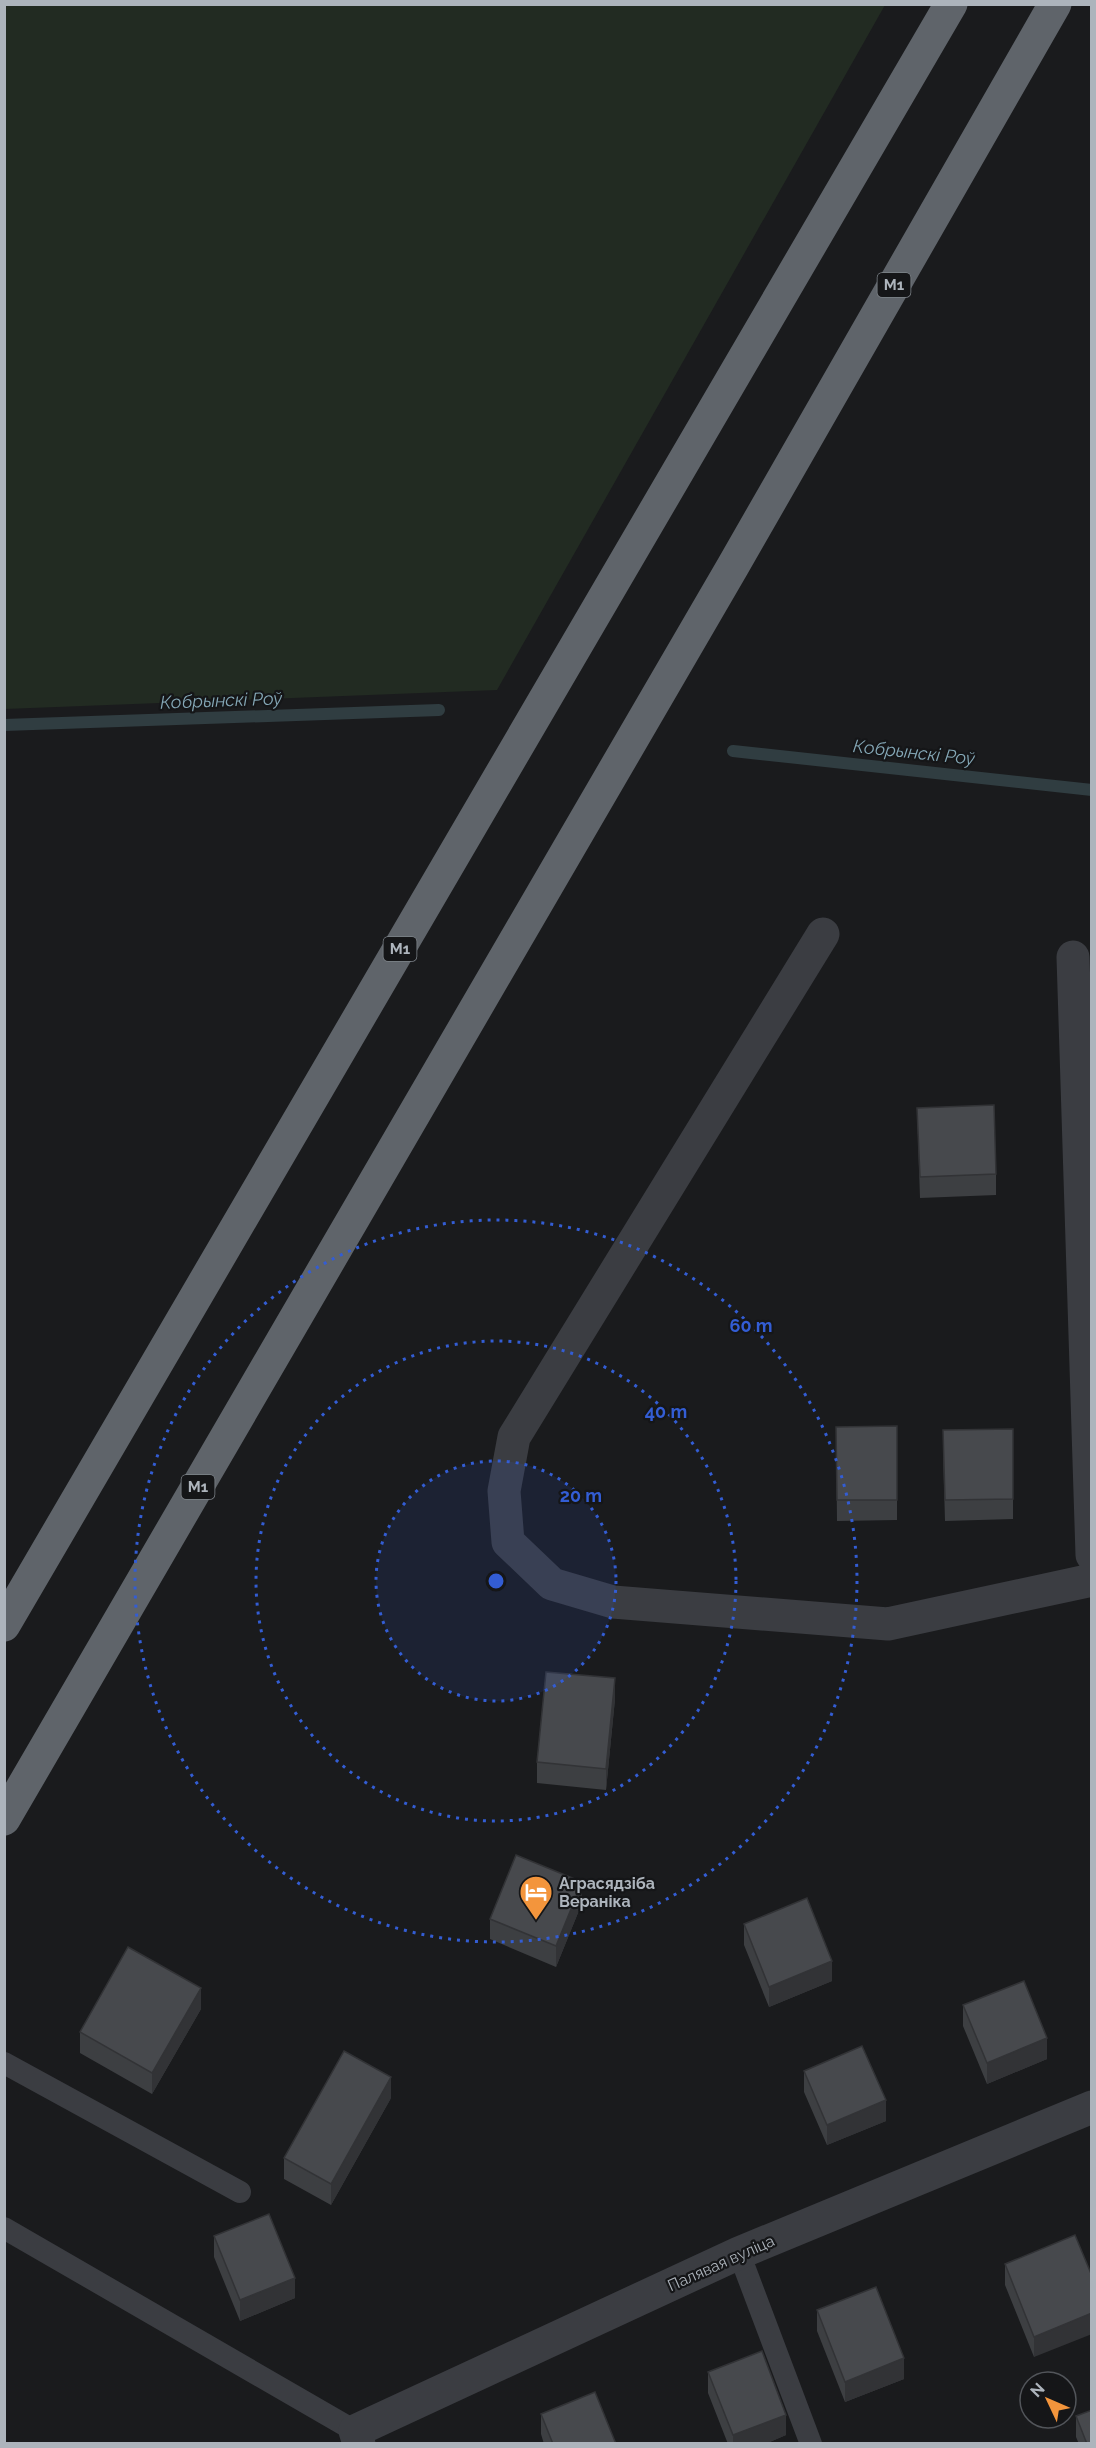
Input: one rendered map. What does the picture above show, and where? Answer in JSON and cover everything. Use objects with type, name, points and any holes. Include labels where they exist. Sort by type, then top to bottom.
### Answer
[{"type":"highway","name":"М1","points":[[4,1625],[951,4]]},
{"type":"highway","name":"М1","points":[[4,1819],[733,566],[1056,4]]},
{"type":"street","points":[[824,934],[514,1437],[504,1491],[508,1542],[552,1584],[614,1602],[888,1624],[1092,1580]]},
{"type":"street","points":[[1073,957],[1092,1555]]},
{"type":"street","name":"Палявая вуліца","points":[[357,2437],[739,2253],[1088,2118]]},
{"type":"lane","points":[[4,2062],[240,2192]]},
{"type":"lane","points":[[4,2228],[357,2437]]},
{"type":"lane","points":[[739,2253],[811,2444]]},
{"type":"shaded area","points":[[4,5],[885,5],[497,690],[5,709]]},
{"type":"building","points":[[994,1105],[996,1174],[920,1177],[917,1108]]},
{"type":"building","points":[[897,1426],[897,1500],[837,1500],[836,1427]]},
{"type":"building","points":[[1013,1429],[1013,1499],[945,1500],[943,1430]]},
{"type":"building","points":[[546,1672],[615,1678],[606,1769],[537,1762]]},
{"type":"building","name":"Аграсядзіба Вераніка","points":[[516,1855],[582,1882],[556,1946],[490,1919]]},
{"type":"building","points":[[807,1898],[832,1961],[769,1987],[744,1924]]},
{"type":"building","points":[[128,1947],[201,1988],[152,2073],[80,2032]]},
{"type":"building","points":[[1024,1981],[1047,2038],[987,2063],[963,2005]]},
{"type":"building","points":[[862,2046],[886,2100],[827,2125],[804,2071]]},
{"type":"building","points":[[344,2051],[391,2077],[331,2184],[284,2158]]},
{"type":"building","points":[[269,2214],[295,2278],[240,2300],[214,2236]]},
{"type":"building","points":[[1075,2235],[1092,2276],[1092,2313],[1034,2337],[1005,2264]]},
{"type":"building","points":[[876,2287],[904,2358],[845,2382],[817,2310]]},
{"type":"building","points":[[762,2351],[786,2415],[733,2435],[708,2372]]},
{"type":"building","points":[[595,2392],[616,2444],[553,2444],[541,2414]]},
{"type":"building","points":[[1092,2410],[1092,2444],[1087,2444],[1078,2415]]},
{"type":"waterway","name":"Кобрынскі Роў","points":[[4,725],[439,710]]},
{"type":"waterway","name":"Кобрынскі Роў","points":[[733,751],[1092,790]]},
{"type":"place","name":"Аграсядзіба Вераніка","points":[[536,1921]]}]
